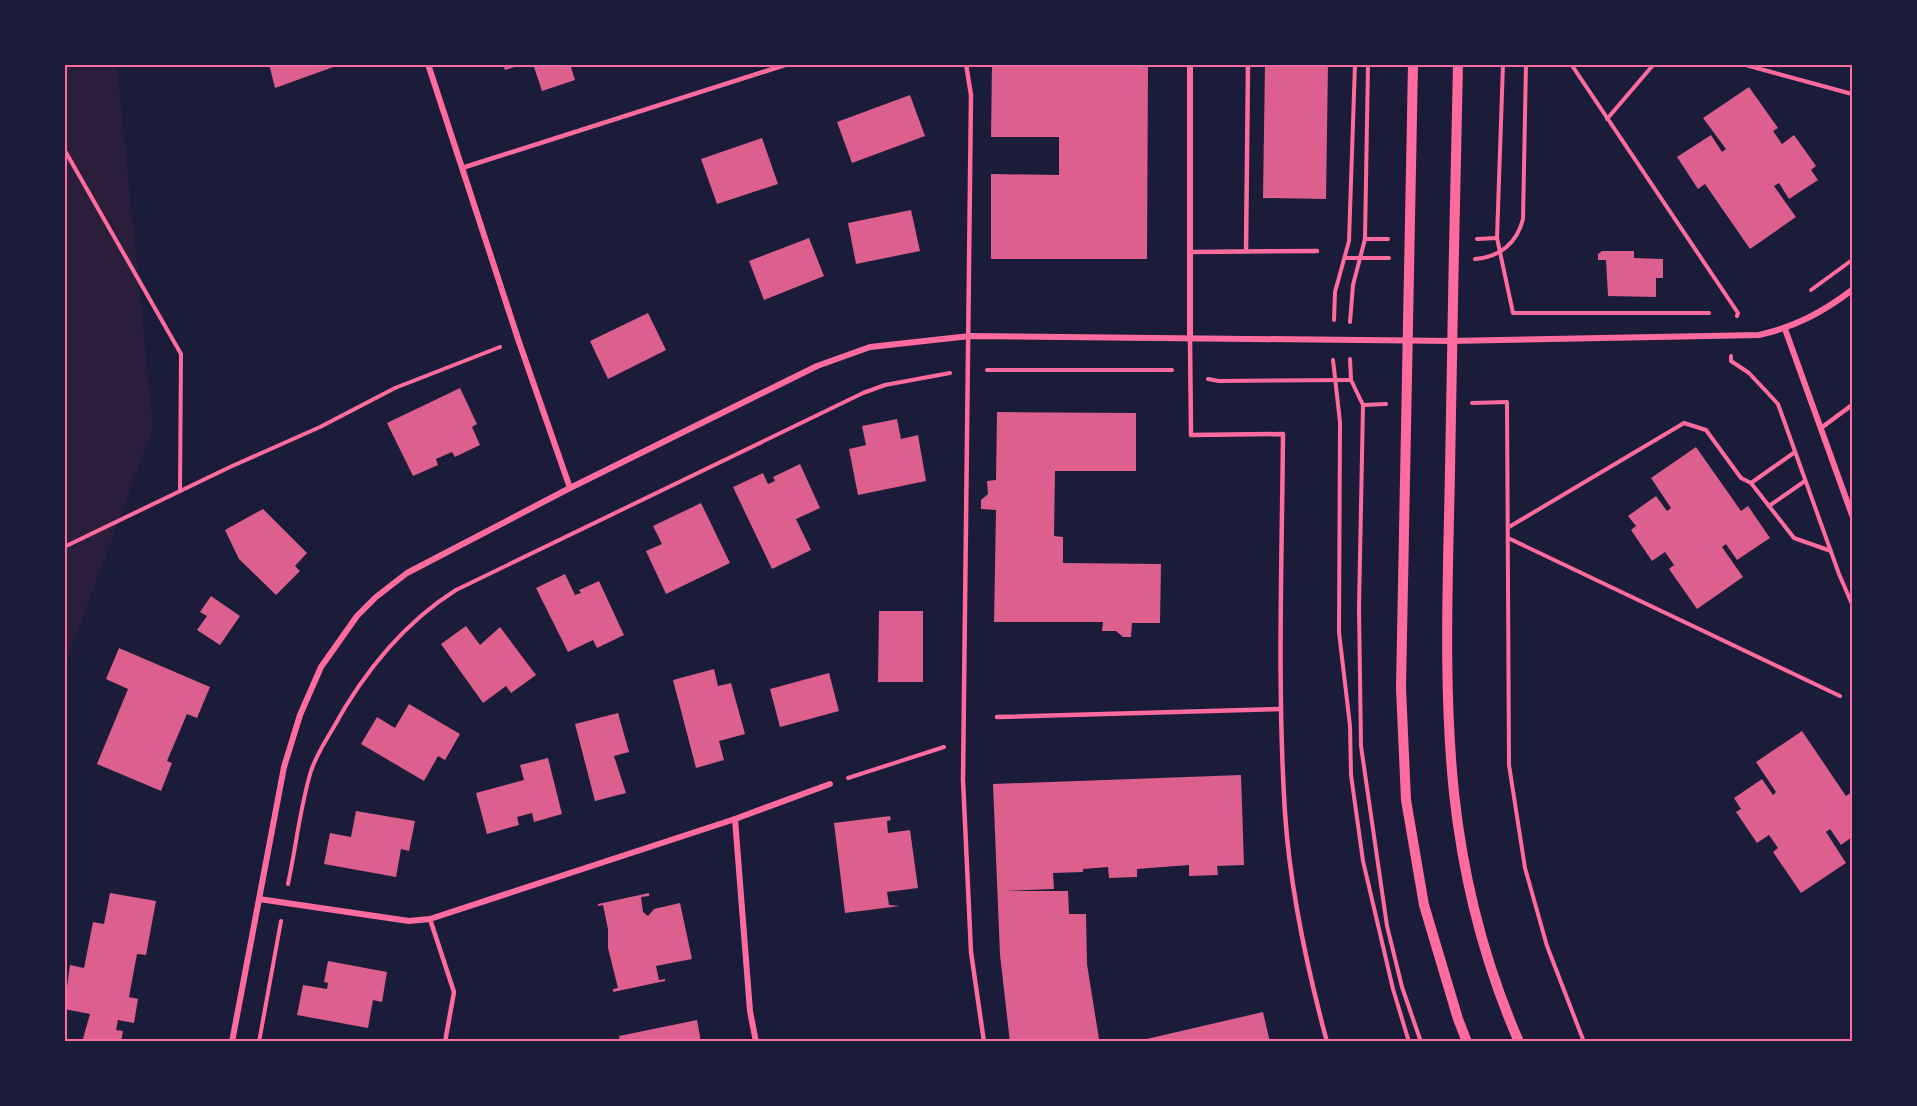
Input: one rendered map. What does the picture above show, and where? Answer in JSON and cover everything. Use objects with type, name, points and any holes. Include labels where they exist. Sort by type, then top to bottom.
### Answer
[{"type":"street","points":[[428,64],[518,339],[570,488]]},
{"type":"street","points":[[1190,64],[1190,337]]},
{"type":"street","points":[[1413,64],[1401,688],[1406,800],[1424,905],[1458,1019],[1467,1041]]},
{"type":"street","points":[[1458,64],[1451,341],[1448,689],[1454,794],[1469,888],[1503,1006],[1519,1041]]},
{"type":"street","points":[[232,1041],[284,767],[300,715],[321,667],[357,616],[376,597],[407,573],[570,488],[818,366],[870,347],[969,336],[1451,341],[1759,335],[1785,329],[1821,313],[1852,290]]},
{"type":"street","points":[[1785,329],[1852,511]]},
{"type":"street","points":[[259,899],[409,921],[430,919],[735,819],[830,784]]},
{"type":"street","points":[[735,819],[750,1011],[756,1041]]},
{"type":"lane","points":[[462,168],[788,64]]},
{"type":"lane","points":[[966,64],[971,95],[963,741],[971,952],[984,1041]]},
{"type":"lane","points":[[1246,252],[1248,64]]},
{"type":"lane","points":[[1190,252],[1317,251]]},
{"type":"lane","points":[[1190,337],[1191,435],[1283,434],[1281,709],[1286,815],[1296,895],[1318,1007],[1328,1041]]},
{"type":"lane","points":[[1821,428],[1852,405]]},
{"type":"lane","points":[[997,717],[1281,709]]},
{"type":"lane","points":[[430,919],[454,992],[445,1041]]},
{"type":"path","points":[[1355,64],[1349,241],[1335,292],[1333,341],[1334,381],[1340,422],[1339,632],[1350,726],[1351,776],[1363,861],[1393,989],[1409,1041]]},
{"type":"path","points":[[1349,340],[1353,285],[1365,239],[1368,64]]},
{"type":"path","points":[[1503,64],[1497,238],[1513,313],[1714,313]]},
{"type":"path","points":[[1571,64],[1738,313],[1732,336],[1731,361],[1749,372],[1778,404],[1849,602],[1852,604]]},
{"type":"path","points":[[1607,119],[1654,64]]},
{"type":"path","points":[[1742,64],[1852,94]]},
{"type":"path","points":[[64,149],[181,354],[180,491]]},
{"type":"path","points":[[1808,292],[1852,260]]},
{"type":"path","points":[[1726,313],[1749,312]]},
{"type":"path","points":[[64,547],[320,427],[395,388],[518,339]]},
{"type":"path","points":[[259,1041],[284,903],[312,770],[351,694],[390,645],[435,603],[456,590],[863,393],[909,379],[969,370],[1167,369],[1219,381],[1351,380],[1363,405],[1359,608],[1361,746],[1387,926],[1402,987],[1421,1041]]},
{"type":"path","points":[[1507,402],[1509,765],[1525,867],[1544,935],[1584,1041]]},
{"type":"path","points":[[1508,527],[1684,423],[1706,430],[1741,478],[1751,483],[1794,538],[1831,551]]},
{"type":"path","points":[[1751,483],[1795,452]]},
{"type":"path","points":[[1769,506],[1805,481]]},
{"type":"path","points":[[1508,537],[1840,696]]},
{"type":"path","points":[[830,784],[963,741]]},
{"type":"shaded area","points":[[65,65],[117,65],[153,428],[65,665]]},
{"type":"building","points":[[269,64],[339,64],[339,65],[275,88]]},
{"type":"building","points":[[503,64],[521,64],[521,65],[505,70]]},
{"type":"building","points":[[533,64],[570,64],[575,80],[542,91]]},
{"type":"building","points":[[992,64],[1148,64],[1147,259],[991,259],[991,174],[1059,175],[1059,137],[991,137]]},
{"type":"building","points":[[1265,64],[1328,64],[1326,199],[1263,198]]},
{"type":"building","points":[[1749,87],[1778,128],[1773,131],[1782,144],[1794,135],[1816,166],[1811,170],[1818,180],[1789,199],[1779,183],[1774,186],[1796,217],[1750,249],[1705,184],[1698,189],[1677,157],[1711,135],[1722,152],[1726,149],[1703,118]]},
{"type":"building","points":[[910,95],[925,136],[852,163],[837,122]]},
{"type":"building","points":[[762,138],[778,184],[717,204],[701,159]]},
{"type":"building","points":[[911,210],[920,251],[856,264],[848,223]]},
{"type":"building","points":[[809,238],[824,276],[764,300],[749,261]]},
{"type":"building","points":[[1602,251],[1634,251],[1634,258],[1663,259],[1663,278],[1656,278],[1656,297],[1608,296],[1606,260],[1598,260],[1598,254]]},
{"type":"building","points":[[648,313],[666,350],[608,379],[590,341]]},
{"type":"building","points":[[460,388],[477,424],[472,427],[480,445],[455,457],[452,452],[436,459],[438,465],[413,476],[387,423]]},
{"type":"building","points":[[997,412],[1136,413],[1136,471],[1055,471],[1054,536],[1063,537],[1063,563],[1161,564],[1160,623],[1132,623],[1131,637],[1123,637],[1116,631],[1102,631],[1103,622],[994,622],[996,510],[981,509],[981,500],[988,494],[987,481],[996,480]]},
{"type":"building","points":[[897,419],[901,439],[918,435],[926,481],[858,495],[849,449],[866,445],[862,426]]},
{"type":"building","points":[[1696,447],[1741,511],[1748,506],[1770,538],[1737,560],[1726,544],[1722,547],[1743,577],[1697,609],[1669,569],[1674,565],[1665,552],[1652,561],[1631,530],[1636,526],[1628,516],[1656,496],[1667,511],[1671,508],[1651,478]]},
{"type":"building","points":[[800,464],[820,508],[796,519],[811,550],[772,569],[733,487],[763,473],[768,484],[775,481],[773,477]]},
{"type":"building","points":[[701,503],[730,563],[666,594],[646,551],[662,544],[653,526]]},
{"type":"building","points":[[263,509],[307,553],[295,566],[300,571],[276,595],[239,559],[225,530]]},
{"type":"building","points":[[565,574],[575,595],[581,593],[579,590],[599,581],[624,635],[597,648],[593,640],[568,652],[536,588]]},
{"type":"building","points":[[211,596],[240,616],[220,645],[197,630],[207,616],[200,612]]},
{"type":"building","points":[[879,611],[923,611],[923,682],[878,682]]},
{"type":"building","points":[[466,626],[480,645],[500,627],[536,675],[511,693],[506,686],[483,703],[441,644]]},
{"type":"building","points":[[119,648],[210,687],[197,718],[187,714],[167,761],[172,763],[161,791],[97,764],[128,689],[106,679]]},
{"type":"building","points":[[714,669],[718,686],[731,683],[745,734],[719,741],[724,760],[696,768],[673,680]]},
{"type":"building","points":[[829,673],[839,711],[780,727],[770,689]]},
{"type":"building","points":[[409,704],[460,734],[445,760],[438,756],[424,781],[361,744],[377,717],[395,728]]},
{"type":"building","points":[[618,713],[629,752],[614,756],[626,793],[595,801],[575,724]]},
{"type":"building","points":[[1802,731],[1846,796],[1852,792],[1852,837],[1841,845],[1830,829],[1826,832],[1846,863],[1801,893],[1773,852],[1778,848],[1769,835],[1757,843],[1736,812],[1741,809],[1734,798],[1762,779],[1773,795],[1776,792],[1756,762]]},
{"type":"building","points":[[548,758],[562,814],[534,822],[532,813],[517,817],[519,825],[487,834],[476,793],[524,780],[520,765]]},
{"type":"building","points":[[1241,775],[1244,865],[1217,866],[1218,875],[1189,876],[1189,865],[1137,869],[1137,877],[1109,878],[1108,867],[1083,869],[1083,872],[1053,873],[1054,889],[1004,891],[1068,891],[1069,914],[1086,914],[1087,964],[1099,1039],[1010,1042],[1000,955],[993,784]]},
{"type":"building","points":[[356,811],[415,821],[409,851],[401,849],[396,877],[324,864],[330,833],[351,837]]},
{"type":"building","points":[[890,816],[891,820],[887,821],[888,833],[910,830],[918,888],[887,892],[889,905],[900,906],[845,913],[834,823]]},
{"type":"building","points":[[110,893],[156,901],[146,955],[137,954],[129,997],[138,999],[134,1023],[118,1020],[116,1030],[123,1031],[121,1042],[82,1042],[90,1014],[64,1009],[70,965],[84,968],[93,922],[104,924]]},
{"type":"building","points":[[649,893],[649,896],[641,897],[643,912],[648,916],[654,909],[680,903],[692,959],[656,966],[659,980],[665,979],[665,981],[613,992],[613,989],[618,988],[608,948],[608,929],[603,905],[598,906],[598,904]]},
{"type":"building","points":[[328,961],[387,972],[382,1002],[373,1000],[368,1028],[297,1015],[303,985],[327,989],[328,983],[324,982]]},
{"type":"building","points":[[1263,1012],[1270,1042],[1138,1042],[1138,1041]]},
{"type":"building","points":[[697,1020],[701,1042],[620,1042],[619,1036]]}]
